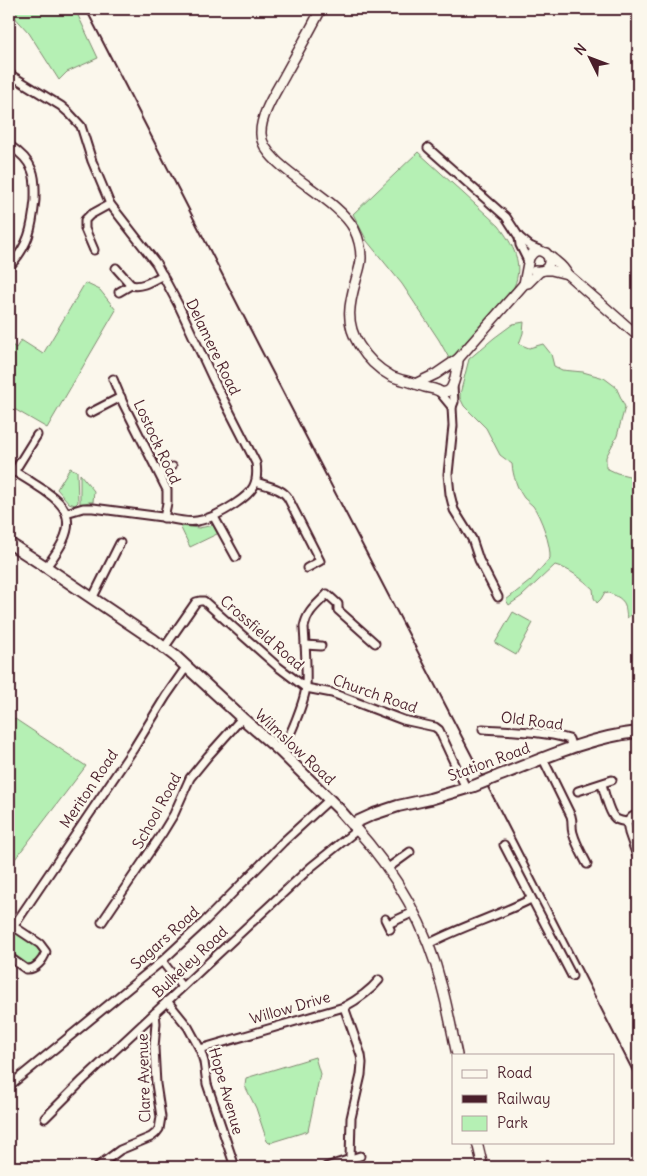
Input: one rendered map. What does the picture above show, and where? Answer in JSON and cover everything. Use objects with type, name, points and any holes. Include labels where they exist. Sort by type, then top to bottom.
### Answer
[{"type":"main road","name":"Wilmslow Road","points":[[9,543],[164,648],[187,666],[330,799],[354,827]]},
{"type":"main road","name":"Station Road","points":[[354,827],[374,814],[470,787],[572,748],[604,738],[638,732]]},
{"type":"street","points":[[321,9],[268,108],[261,126],[261,137],[266,150],[275,161],[330,202],[346,217],[354,229],[358,239],[361,258],[350,310],[350,327],[364,353],[381,370],[422,387],[447,392],[454,383]]},
{"type":"street","name":"Delamere Road","points":[[9,74],[61,106],[81,126],[92,161],[110,204],[151,255],[163,275],[256,463],[258,474],[256,482]]},
{"type":"street","points":[[9,144],[20,152],[29,164],[35,188],[30,234],[23,249],[9,267]]},
{"type":"street","points":[[428,148],[499,210],[519,237],[565,268],[567,274]]},
{"type":"street","points":[[94,250],[85,229],[85,220],[90,215],[110,204]]},
{"type":"street","points":[[519,237],[520,246],[531,268],[567,274],[638,336]]},
{"type":"street","points":[[415,384],[438,373],[458,359],[524,284],[528,283],[548,266],[548,256],[543,252],[533,252],[529,258],[524,284]]},
{"type":"street","points":[[116,268],[131,285]]},
{"type":"street","points":[[119,292],[131,285],[139,286],[163,275]]},
{"type":"street","points":[[458,359],[454,383],[453,426],[448,474],[450,494],[454,510],[472,539],[479,560],[498,597]]},
{"type":"street","points":[[452,407],[438,390],[433,380],[438,373],[445,371],[452,375],[454,383]]},
{"type":"street","name":"Lostock Road","points":[[113,379],[167,490],[164,518]]},
{"type":"street","points":[[90,413],[121,397]]},
{"type":"street","points":[[37,434],[11,470],[55,497],[66,513],[66,533],[46,567]]},
{"type":"street","points":[[159,473],[173,466]]},
{"type":"street","points":[[66,513],[83,508],[93,508],[195,522],[214,517],[242,499],[249,493],[256,482],[286,494],[320,561],[307,568]]},
{"type":"street","points":[[214,517],[236,557]]},
{"type":"street","points":[[92,599],[120,543]]},
{"type":"street","points":[[280,751],[295,722],[306,688],[304,627],[306,618],[311,611],[327,594],[338,604],[338,610],[374,643]]},
{"type":"street","name":"Crossfield Road","points":[[164,648],[196,602],[204,601],[277,666],[306,688]]},
{"type":"street","points":[[305,645],[321,646]]},
{"type":"street","name":"Meriton Road","points":[[9,957],[29,970],[35,967],[42,959],[46,952],[40,944],[11,930],[187,666]]},
{"type":"street","name":"Church Road","points":[[306,688],[332,693],[383,708],[403,720],[435,727],[439,730],[470,787]]},
{"type":"street","name":"School Road","points":[[102,922],[163,832],[174,814],[193,774],[242,718]]},
{"type":"street","name":"Old Road","points":[[483,729],[556,735],[569,739],[572,748]]},
{"type":"street","points":[[543,759],[571,816],[574,836],[587,864]]},
{"type":"street","points":[[578,791],[612,780]]},
{"type":"street","points":[[602,784],[611,813],[620,821],[627,822]]},
{"type":"street","name":"Sagars Road","points":[[9,1086],[162,961],[204,922],[283,842],[330,799]]},
{"type":"street","points":[[627,822],[638,814]]},
{"type":"street","points":[[627,822],[638,859]]},
{"type":"street","name":"Wilmslow Road","points":[[354,827],[388,868],[414,912],[428,944],[442,986],[457,1054]]},
{"type":"street","name":"Bulkeley Road","points":[[45,1118],[83,1080],[354,827]]},
{"type":"street","points":[[504,845],[572,976]]},
{"type":"street","points":[[388,868],[410,852]]},
{"type":"street","points":[[428,944],[447,934],[508,911],[531,899]]},
{"type":"street","points":[[388,924],[414,912]]},
{"type":"street","points":[[162,961],[182,987]]},
{"type":"street","name":"Willow Drive","points":[[200,1049],[344,1007],[364,995],[379,980]]},
{"type":"street","name":"Hope Avenue","points":[[167,1001],[188,1027],[200,1049],[207,1084],[235,1167]]},
{"type":"street","points":[[344,1007],[362,1063],[351,1118],[350,1159]]},
{"type":"street","name":"Clare Avenue","points":[[97,1167],[120,1150],[151,1136],[159,1130],[161,1117],[156,1084],[155,1013]]},
{"type":"street","points":[[477,1144],[483,1167]]},
{"type":"street","points":[[326,1167],[360,1156]]},
{"type":"green space","points":[[9,9],[75,9],[98,58],[67,72],[59,80],[29,33],[9,12]]},
{"type":"green space","points":[[418,152],[499,226],[509,240],[516,255],[518,270],[514,287],[450,360],[402,284],[367,241],[353,214]]},
{"type":"green space","points":[[85,283],[100,290],[116,310],[47,428],[9,406],[9,343],[16,348],[21,340],[43,354]]},
{"type":"green space","points":[[524,322],[519,344],[529,348],[543,344],[551,354],[554,366],[562,370],[583,372],[604,378],[616,387],[625,407],[617,436],[606,457],[606,468],[634,479],[638,477],[638,606],[627,618],[624,602],[619,598],[605,592],[597,603],[594,598],[593,589],[571,572],[555,565],[522,596],[509,605],[506,600],[530,581],[550,558],[549,546],[536,511],[524,498],[517,486],[512,464],[500,455],[486,428],[464,406],[460,394],[469,359],[513,324]]},
{"type":"green space","points":[[70,468],[77,471],[78,502],[75,505],[69,503],[57,489]]},
{"type":"green space","points":[[80,474],[94,491],[93,502],[80,503]]},
{"type":"green space","points":[[214,525],[219,533],[190,547],[180,526],[199,528]]},
{"type":"green space","points":[[513,612],[533,623],[516,655],[495,643]]},
{"type":"green space","points":[[9,715],[86,766],[9,867]]},
{"type":"green space","points":[[16,933],[19,933],[41,949],[41,956],[33,966],[27,967],[9,954],[9,942]]},
{"type":"green space","points":[[315,1057],[320,1074],[308,1131],[269,1143],[256,1108],[245,1086],[246,1078]]},
{"type":"railway","points":[[86,9],[638,1081]]}]
